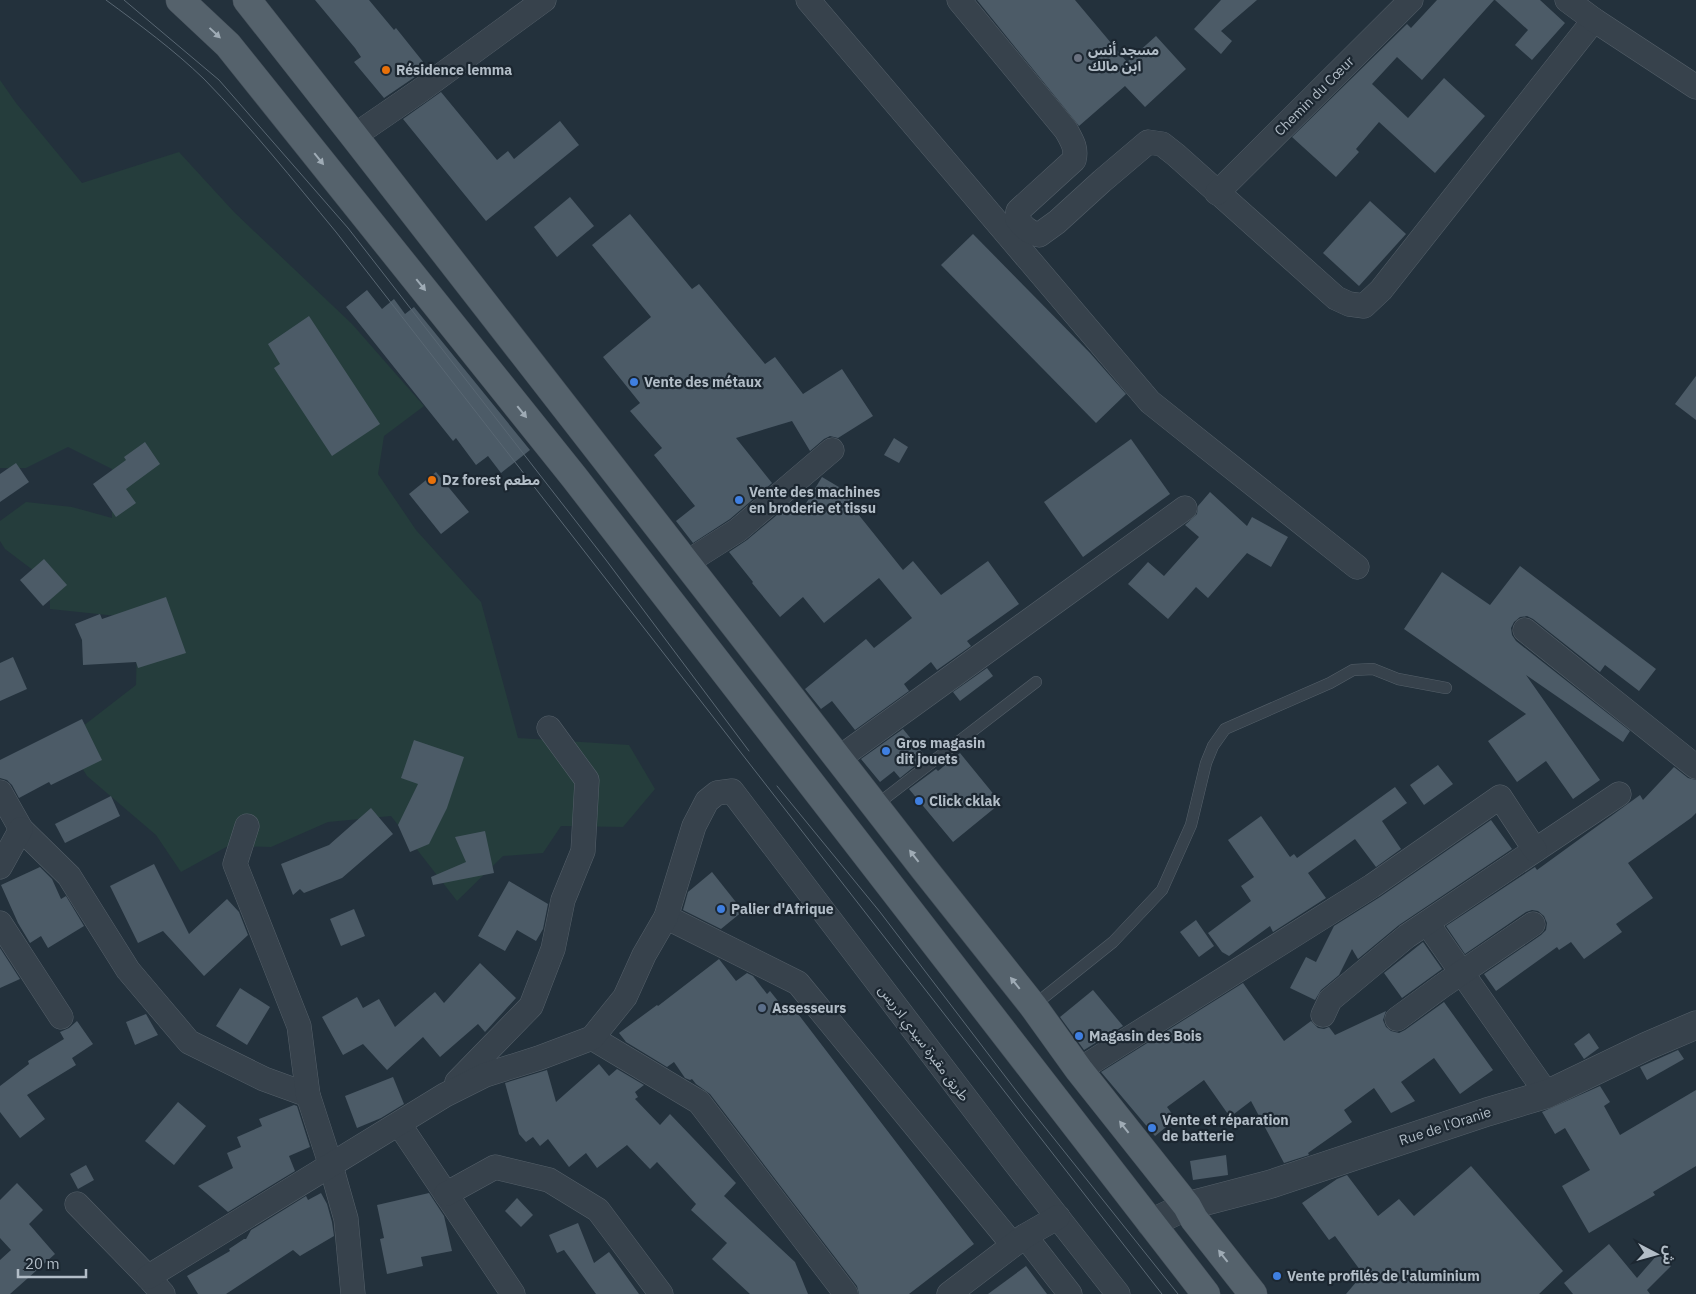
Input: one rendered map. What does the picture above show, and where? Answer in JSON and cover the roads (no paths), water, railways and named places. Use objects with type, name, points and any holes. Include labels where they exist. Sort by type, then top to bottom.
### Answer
[{"type":"main road","points":[[180,0],[228,45],[574,477],[1206,1294]]},
{"type":"main road","points":[[246,0],[1033,1006],[1079,1070],[1253,1294]]},
{"type":"street","points":[[354,136],[421,90],[544,0]]},
{"type":"street","points":[[808,0],[1150,402],[1357,567]]},
{"type":"street","points":[[959,0],[1066,130],[1076,151],[1074,160],[1018,211],[1017,218],[1021,225],[1029,232],[1039,234],[1057,222],[1102,180],[1148,142],[1162,144],[1336,298],[1350,304],[1364,306],[1381,290],[1594,20]]},
{"type":"street","name":"Chemin du Cœur","points":[[1217,193],[1411,0]]},
{"type":"street","points":[[1567,0],[1696,87]]},
{"type":"street","points":[[686,563],[738,530],[832,450]]},
{"type":"street","points":[[838,759],[1185,508]]},
{"type":"street","points":[[1525,630],[1696,768]]},
{"type":"street","points":[[445,1095],[530,1006],[553,949],[563,900],[583,851],[587,780],[548,728]]},
{"type":"street","name":"طريق مقبرة سيدي ادريس","points":[[666,917],[694,826],[707,801],[717,793],[732,791],[1118,1294]]},
{"type":"street","points":[[0,792],[21,829],[69,876],[128,970],[189,1042],[264,1080],[308,1095]]},
{"type":"street","points":[[1323,1015],[1330,1000],[1407,936],[1619,794]]},
{"type":"street","points":[[1079,1070],[1372,886],[1500,797],[1535,850]]},
{"type":"street","points":[[246,826],[236,864],[299,1026],[308,1095],[346,1219],[353,1294]]},
{"type":"street","points":[[0,867],[21,829]]},
{"type":"street","points":[[77,1204],[156,1285],[331,1166],[445,1095],[485,1075],[539,1058],[592,1038],[625,997],[644,955],[666,917],[798,983],[1019,1241],[1070,1294]]},
{"type":"street","points":[[0,923],[61,1017]]},
{"type":"street","points":[[1427,923],[1547,1094]]},
{"type":"street","points":[[1397,1019],[1533,924]]},
{"type":"street","name":"Rue de l'Oranie","points":[[1150,1223],[1186,1206],[1271,1184],[1486,1112],[1547,1094],[1647,1046],[1696,1025]]},
{"type":"street","points":[[592,1038],[699,1102],[846,1294]]},
{"type":"street","points":[[399,1124],[513,1294]]},
{"type":"street","points":[[446,1194],[495,1167],[549,1180],[598,1210],[660,1294]]},
{"type":"street","points":[[962,1291],[1019,1241],[1058,1217]]},
{"type":"lane","points":[[1033,1006],[1113,942],[1162,890],[1191,825],[1206,763],[1213,746],[1225,729],[1330,683],[1354,670],[1373,669],[1398,679],[1446,688]]},
{"type":"lane","points":[[875,806],[1036,682]]},
{"type":"tram line","points":[[106,0],[193,68],[288,173],[336,232],[1162,1294]]},
{"type":"tram line","points":[[124,0],[219,80],[348,228],[606,560],[749,751]]},
{"type":"tram line","points":[[777,786],[880,912],[1024,1101],[1178,1294]]},
{"type":"place","name":"مسجد أنس ابن مالك","points":[[1078,58]]},
{"type":"place","name":"Résidence lemma","points":[[386,70]]},
{"type":"place","name":"Vente des métaux","points":[[634,382]]},
{"type":"place","name":"Dz forest مطعم","points":[[432,480]]},
{"type":"place","name":"Vente des machines en broderie et tissu","points":[[739,500]]},
{"type":"place","name":"Gros magasin dit jouets","points":[[886,751]]},
{"type":"place","name":"Click cklak","points":[[919,801]]},
{"type":"place","name":"Palier d'Afrique","points":[[721,909]]},
{"type":"place","name":"Assesseurs","points":[[762,1008]]},
{"type":"place","name":"Magasin des Bois","points":[[1079,1036]]},
{"type":"place","name":"Vente et réparation de batterie","points":[[1152,1128]]},
{"type":"place","name":"Vente profilés de l'aluminium","points":[[1277,1276]]}]
